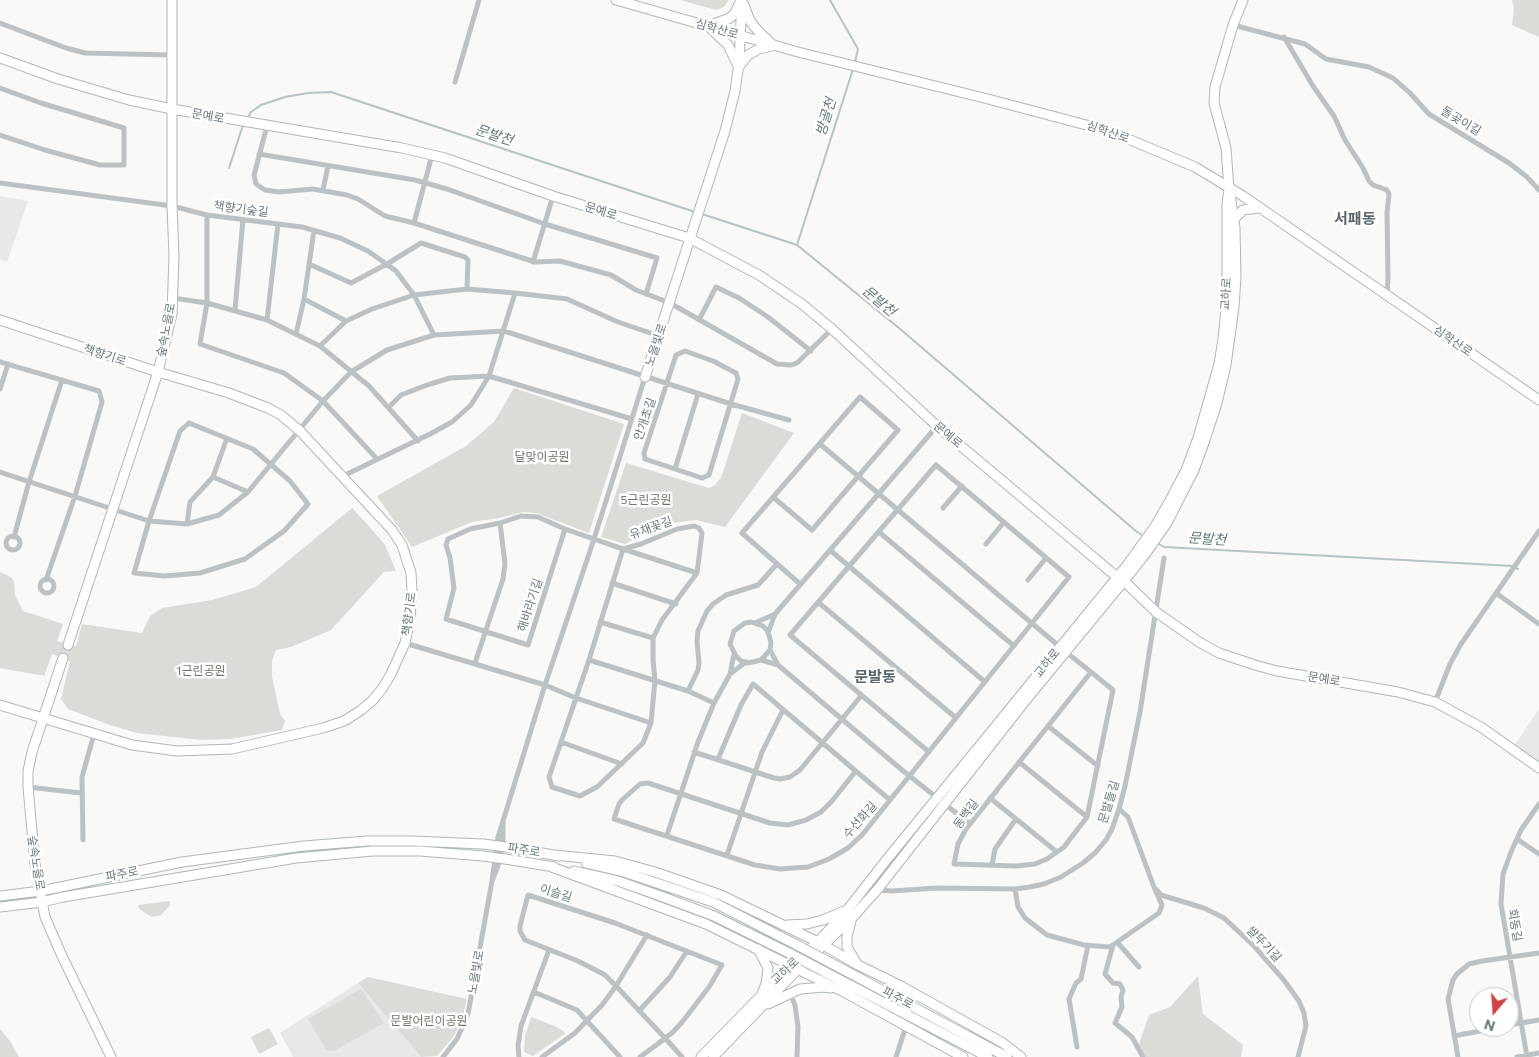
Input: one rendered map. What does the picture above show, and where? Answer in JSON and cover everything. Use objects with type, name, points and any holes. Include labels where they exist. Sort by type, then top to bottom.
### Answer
[{"type":"street","name":"숲속노을로","points":[[68,645],[158,372],[172,314],[174,256],[172,206],[172,0]]},
{"type":"street","points":[[454,82],[479,0]]},
{"type":"street","name":"심학산로","points":[[616,0],[774,45],[1110,131],[1195,167],[1259,208],[1539,400]]},
{"type":"street","points":[[707,26],[730,18],[742,0]]},
{"type":"street","points":[[742,0],[750,21],[774,45]]},
{"type":"street","name":"노을빛로","points":[[443,1057],[457,1039],[468,1014],[492,881],[498,866],[503,821],[545,685],[725,131],[735,91],[738,68],[742,0]]},
{"type":"street","name":"교하로","points":[[822,944],[848,909],[941,800],[1121,579],[1182,496],[1206,440],[1217,403],[1226,365],[1234,307],[1236,277],[1234,219],[1229,189],[1226,148],[1214,103],[1218,74],[1243,0]]},
{"type":"street","points":[[0,23],[66,48],[85,53],[172,55]]},
{"type":"street","name":"돌곶이길","points":[[1233,25],[1284,37],[1305,44],[1326,59],[1369,66],[1393,78],[1429,114],[1508,162],[1539,190]]},
{"type":"street","points":[[707,26],[728,44],[738,68],[748,55],[758,48],[774,45]]},
{"type":"street","points":[[1284,37],[1313,86],[1334,116],[1344,140],[1363,168],[1369,181],[1373,185],[1387,190],[1390,194],[1387,213],[1388,279],[1386,295]]},
{"type":"street","name":"문예로","points":[[0,58],[58,79],[129,100],[267,126],[402,148],[445,158],[553,196],[689,238],[759,275],[802,304],[832,329],[936,426],[1121,579],[1156,612],[1199,642],[1236,659],[1277,671],[1398,692],[1436,702],[1481,727],[1539,768]]},
{"type":"street","points":[[0,88],[41,103],[124,128],[124,165],[100,165],[0,135]]},
{"type":"street","points":[[267,126],[254,175],[256,184],[265,190],[279,192],[313,189],[353,196],[379,214],[414,223],[533,262],[542,263],[555,260],[611,275],[636,290],[670,303],[777,364],[791,365],[798,363],[832,329]]},
{"type":"street","points":[[259,154],[424,183],[545,224],[657,258],[646,294]]},
{"type":"street","points":[[414,223],[432,155]]},
{"type":"street","points":[[323,190],[328,166]]},
{"type":"street","name":"책향기숲길","points":[[0,183],[172,206],[207,215],[302,226],[340,238],[361,248],[396,271],[414,295],[434,335]]},
{"type":"street","name":"교하로","points":[[1157,530],[1186,470],[1201,428],[1219,364],[1227,298],[1227,204],[1229,189]]},
{"type":"street","points":[[533,262],[553,196]]},
{"type":"street","points":[[1234,219],[1242,210],[1259,208]]},
{"type":"street","points":[[207,215],[206,303],[200,344],[284,374],[323,401],[377,459]]},
{"type":"street","points":[[235,310],[243,219]]},
{"type":"street","points":[[267,320],[278,224]]},
{"type":"street","points":[[296,334],[304,299],[314,230]]},
{"type":"street","points":[[309,264],[351,283],[421,243],[465,257],[468,260],[466,289]]},
{"type":"street","points":[[699,320],[716,287],[739,298],[768,317],[811,351]]},
{"type":"street","points":[[320,346],[346,321],[372,309],[414,295],[466,289],[567,299],[618,322],[659,336]]},
{"type":"street","points":[[343,476],[418,441],[452,422],[471,405],[490,376],[515,293]]},
{"type":"street","points":[[172,298],[206,303],[267,320],[320,346],[369,386],[418,441]]},
{"type":"street","points":[[304,299],[346,321]]},
{"type":"street","name":"책향기로","points":[[0,320],[158,372],[229,393],[281,415],[300,430],[392,530],[402,545],[411,573],[412,590],[410,618],[405,643],[391,674],[372,701],[360,711],[344,721],[323,728],[232,749],[177,751],[132,745],[0,704]]},
{"type":"street","points":[[0,472],[149,521],[186,524],[219,515],[248,492],[323,401],[351,372],[387,350],[434,335],[504,331],[667,384]]},
{"type":"street","name":"안개초길","points":[[684,351],[713,361],[736,373],[738,379],[731,404],[709,475],[702,478],[645,459],[644,453],[676,355],[684,351]]},
{"type":"street","points":[[0,362],[99,391],[102,402],[75,496],[46,580]]},
{"type":"street","points":[[0,389],[8,364]]},
{"type":"street","points":[[389,407],[401,395],[450,378],[490,376],[632,419]]},
{"type":"street","points":[[14,537],[29,482],[62,380]]},
{"type":"street","name":"안개초길","points":[[667,384],[731,404]]},
{"type":"street","points":[[675,469],[698,394]]},
{"type":"street","points":[[773,497],[812,530],[898,430],[860,397],[820,444],[773,497],[742,533],[800,584]]},
{"type":"street","points":[[731,404],[790,420]]},
{"type":"street","points":[[189,423],[226,438],[253,449],[272,464],[290,481],[308,504],[284,532],[245,559],[200,574],[165,576],[134,573],[149,521],[180,431],[189,423]]},
{"type":"street","points":[[756,623],[774,614],[936,426]]},
{"type":"street","points":[[186,524],[190,502],[212,477],[226,438]]},
{"type":"street","points":[[820,444],[1063,649]]},
{"type":"street","name":"수선화길","points":[[856,772],[827,807],[806,820],[788,825],[741,813],[643,783],[619,804],[614,819],[755,865],[780,869],[794,869],[821,862],[840,853],[856,841],[910,776],[1014,646],[1033,624],[1069,577],[936,465],[790,635],[929,752]]},
{"type":"street","points":[[212,477],[248,492]]},
{"type":"street","points":[[943,508],[962,486]]},
{"type":"street","name":"해바라기길","points":[[565,529],[528,645],[446,619],[454,588],[450,558],[446,545],[448,540],[470,529],[500,523],[521,516],[538,517],[594,539]]},
{"type":"street","points":[[986,544],[1004,522]]},
{"type":"street","points":[[475,663],[503,579],[505,563],[500,523]]},
{"type":"street","name":"유채꽃길","points":[[694,526],[699,528],[702,533],[697,573],[676,604],[662,620],[653,638],[655,680],[651,723],[643,743],[597,787],[580,796],[552,787],[549,777],[589,660],[623,549],[677,529],[694,526]]},
{"type":"street","points":[[1436,702],[1455,654],[1539,531]]},
{"type":"street","points":[[879,532],[1014,646]]},
{"type":"street","name":"유채꽃길","points":[[594,539],[697,573]]},
{"type":"street","points":[[1533,540],[1539,544]]},
{"type":"street","points":[[830,550],[985,682]]},
{"type":"street","points":[[1028,580],[1046,558]]},
{"type":"street","name":"문발들길","points":[[877,890],[937,888],[1014,889],[1044,884],[1083,863],[1106,840],[1119,809],[1140,712],[1164,558]]},
{"type":"street","points":[[688,691],[698,670],[698,631],[707,611],[726,595],[754,588],[777,564]]},
{"type":"street","points":[[612,583],[676,604]]},
{"type":"street","points":[[1496,592],[1539,624]]},
{"type":"street","points":[[818,602],[956,718]]},
{"type":"street","points":[[768,633],[774,614]]},
{"type":"street","points":[[600,622],[653,638]]},
{"type":"street","points":[[744,623],[756,623],[763,626],[768,633],[771,644],[770,650],[761,660],[755,663],[741,661],[734,654],[730,644],[734,630],[744,623]]},
{"type":"street","points":[[405,643],[545,685],[576,698],[651,723]]},
{"type":"street","name":"동백길","points":[[1063,649],[1113,690],[1087,817],[1064,847],[1035,864],[1016,866],[954,864],[958,844],[970,824],[1091,672]]},
{"type":"street","points":[[770,650],[778,665],[970,824]]},
{"type":"street","points":[[667,835],[694,752],[714,703],[730,674],[734,654]]},
{"type":"street","name":"숲속노을로","points":[[63,658],[32,752],[28,771],[35,864],[45,917],[111,1057]]},
{"type":"street","points":[[589,660],[688,691],[714,703]]},
{"type":"street","points":[[761,660],[778,665]]},
{"type":"street","points":[[730,674],[746,662]]},
{"type":"street","name":"수선화길","points":[[718,759],[741,705],[753,684],[890,800]]},
{"type":"street","points":[[694,752],[780,779],[790,777],[800,770],[861,696]]},
{"type":"street","points":[[727,855],[767,739],[783,710]]},
{"type":"street","points":[[1048,726],[1098,766]]},
{"type":"street","points":[[84,840],[82,778],[94,734]]},
{"type":"street","points":[[561,742],[622,764]]},
{"type":"street","points":[[1019,762],[1087,817]]},
{"type":"street","points":[[28,787],[81,793]]},
{"type":"street","name":"동백길","points":[[990,798],[1057,852]]},
{"type":"street","name":"교하로","points":[[701,1057],[762,994],[851,919],[877,890],[941,800]]},
{"type":"street","name":"회동길","points":[[1527,1056],[1501,904],[1502,881],[1517,839],[1539,804]]},
{"type":"street","points":[[1014,889],[1018,907],[1025,918],[1047,935],[1088,945],[1110,947],[1159,913],[1162,905],[1128,817],[1119,809]]},
{"type":"street","points":[[992,865],[995,849],[1016,819]]},
{"type":"street","points":[[1517,839],[1539,854]]},
{"type":"street","name":"파주로","points":[[0,896],[40,891],[182,862],[304,846],[367,841],[412,841],[483,844],[514,848],[554,855],[621,871],[713,902],[797,944],[1007,1057]]},
{"type":"street","name":"파주로","points":[[0,907],[42,902],[296,858],[372,851],[420,851],[512,860],[618,881],[714,916],[988,1057]]},
{"type":"street","points":[[554,855],[615,861],[655,872],[721,895],[822,944],[858,965],[899,985],[1003,1044],[1021,1057]]},
{"type":"street","points":[[549,866],[689,918],[758,949],[842,991],[964,1057]]},
{"type":"street","name":"쌀뚜기길","points":[[1154,887],[1162,895],[1204,908],[1224,918],[1254,946],[1283,979],[1299,1001],[1304,1013],[1306,1026],[1298,1057]]},
{"type":"street","name":"이슬길","points":[[640,1057],[665,1038],[697,1004],[722,965],[615,923],[528,895],[520,931],[525,940],[589,965],[605,975],[640,1011],[665,1038],[682,1057]]},
{"type":"street","points":[[784,925],[808,924],[823,920],[848,909]]},
{"type":"street","points":[[851,919],[847,936],[847,947],[858,965]]},
{"type":"street","points":[[542,1057],[564,1042],[588,1020],[616,986],[647,935]]},
{"type":"street","points":[[1115,943],[1139,967]]},
{"type":"street","points":[[1115,943],[1105,974],[1113,983],[1120,984],[1123,990],[1121,997],[1122,1007],[1115,1023],[1132,1037],[1144,1057]]},
{"type":"street","points":[[1077,1046],[1069,998],[1076,983],[1081,979],[1088,945]]},
{"type":"street","points":[[758,949],[768,968],[766,984],[762,994]]},
{"type":"street","points":[[520,1057],[519,1036],[549,950]]},
{"type":"street","points":[[640,1011],[666,982],[687,951]]},
{"type":"street","points":[[1458,1057],[1448,999],[1453,980],[1469,964],[1539,953]]},
{"type":"street","name":"교하로","points":[[713,1057],[761,1007],[795,967]]},
{"type":"street","points":[[761,1007],[800,989],[824,986],[842,991]]},
{"type":"street","points":[[534,992],[570,1006],[588,1020],[620,1057]]},
{"type":"street","points":[[789,993],[795,1005],[798,1027],[797,1057]]},
{"type":"street","points":[[1519,1024],[1539,1020]]},
{"type":"street","points":[[897,1056],[906,1026]]},
{"type":"street","points":[[1454,1036],[1469,1033]]},
{"type":"street","points":[[1516,1057],[1539,1053]]},
{"type":"shaded area","points":[[0,196],[28,201],[7,262],[0,259]]},
{"type":"shaded area","points":[[1539,709],[1539,767],[1513,747]]},
{"type":"shaded area","points":[[358,983],[421,1057],[293,1057],[280,1033]]},
{"type":"green space","points":[[680,0],[729,0],[724,7],[716,10]]},
{"type":"green space","points":[[1512,0],[1539,0],[1539,37],[1512,25],[1514,9]]},
{"type":"green space","name":"달맞이공원","points":[[514,388],[624,424],[589,533],[536,513],[523,512],[472,522],[412,547],[377,496],[466,446],[494,422]]},
{"type":"green space","name":"5근린공원","points":[[742,413],[794,433],[725,527],[696,520],[673,523],[652,529],[625,544],[601,537],[626,463],[709,488],[715,485],[721,478]]},
{"type":"green space","name":"1근린공원","points":[[352,508],[385,545],[396,571],[384,572],[331,630],[291,647],[276,650],[272,661],[272,676],[280,714],[285,721],[282,730],[231,739],[201,740],[137,733],[68,709],[61,699],[70,661],[52,654],[44,676],[0,668],[0,572],[11,577],[14,582],[15,595],[23,611],[63,624],[57,641],[76,646],[82,624],[142,633],[150,616],[162,608],[212,600],[256,587]]},
{"type":"green space","points":[[170,901],[170,905],[161,915],[152,917],[139,909],[138,905]]},
{"type":"green space","points":[[1198,976],[1203,1014],[1243,1045],[1241,1057],[1146,1057],[1139,1044],[1149,1015],[1170,1007]]},
{"type":"green space","name":"문발어린이공원","points":[[368,977],[467,999],[462,1020],[454,1036],[437,1056],[421,1057],[358,983]]},
{"type":"green space","points":[[361,989],[384,1023],[334,1051],[326,1050],[308,1019]]},
{"type":"green space","points":[[531,1017],[557,1027],[566,1033],[533,1056],[524,1052],[525,1036]]},
{"type":"green space","points":[[269,1028],[278,1044],[259,1054],[251,1037]]},
{"type":"green space","points":[[0,1029],[10,1041],[19,1057],[0,1057]]},
{"type":"waterway","name":"방골천","points":[[830,0],[858,49],[855,62]]},
{"type":"waterway","name":"방골천","points":[[797,245],[853,69]]},
{"type":"waterway","name":"문발천","points":[[247,119],[251,112],[261,105],[285,97],[331,92],[695,212]]},
{"type":"waterway","name":"문발천","points":[[229,168],[243,125]]},
{"type":"waterway","name":"문발천","points":[[702,214],[797,245],[899,328],[1144,536]]},
{"type":"waterway","name":"문발천","points":[[1157,543],[1164,547],[1513,566],[1518,569]]},
{"type":"district","name":"서패동","points":[[1355,219]]},
{"type":"district","name":"문발동","points":[[875,677]]}]
